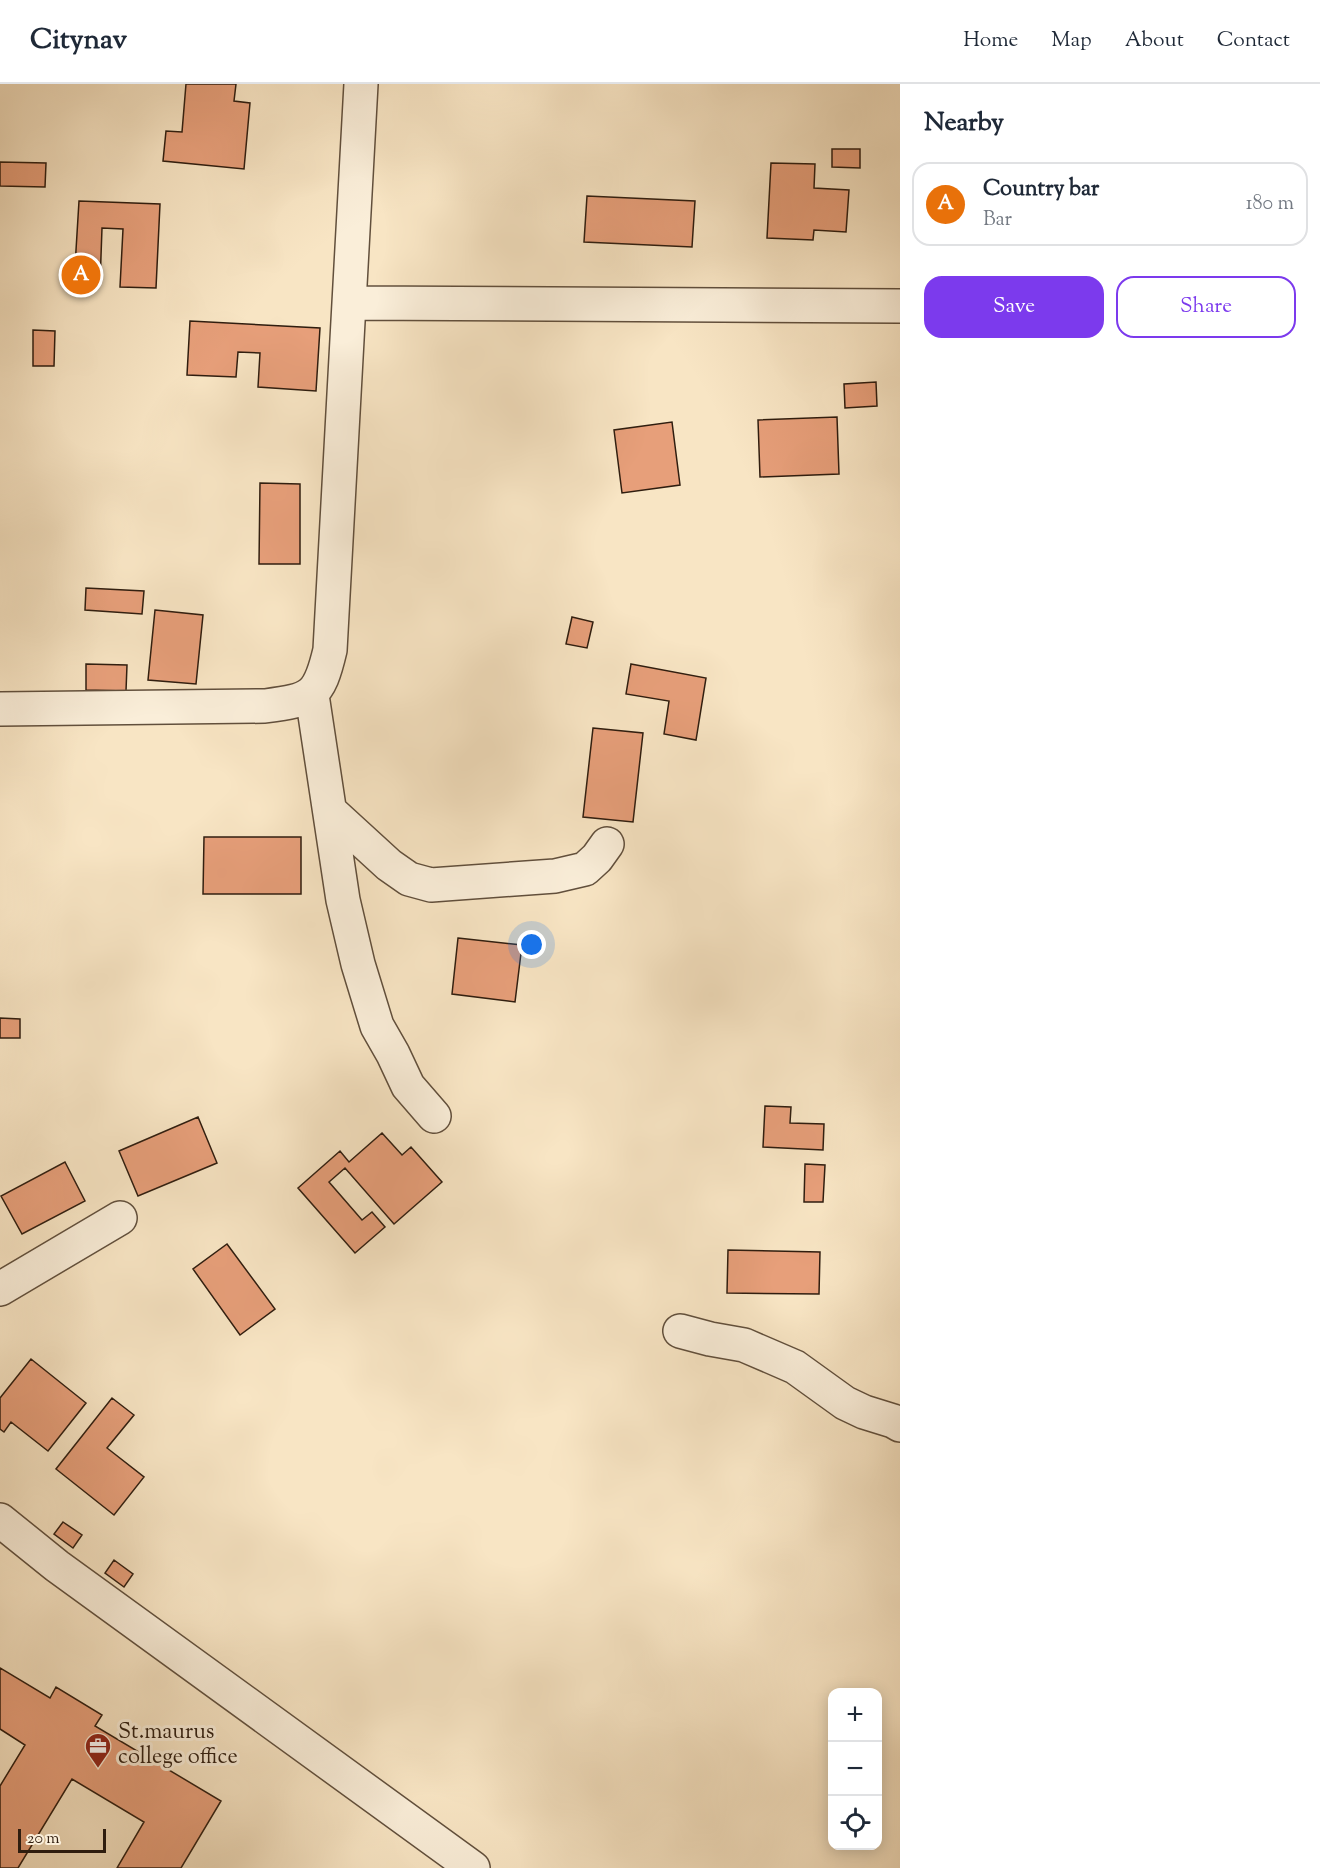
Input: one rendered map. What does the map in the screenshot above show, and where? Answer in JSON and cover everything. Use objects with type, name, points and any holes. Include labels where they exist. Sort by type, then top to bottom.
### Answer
[{"type":"street","points":[[0,709],[265,706],[312,695],[324,677],[330,650],[361,84]]},
{"type":"street","points":[[350,303],[900,306]]},
{"type":"street","points":[[312,695],[343,900],[358,964],[377,1026],[408,1086],[434,1116]]},
{"type":"street","points":[[330,811],[389,865],[409,879],[431,885],[555,876],[585,869],[607,844]]},
{"type":"street","points":[[0,1289],[120,1218]]},
{"type":"street","points":[[680,1331],[710,1340],[744,1345],[795,1367],[845,1403],[864,1412],[893,1420],[900,1425]]},
{"type":"street","points":[[0,1520],[57,1566],[473,1868]]},
{"type":"building","points":[[186,84],[236,84],[234,101],[250,103],[244,169],[163,161],[166,131],[182,132]]},
{"type":"building","points":[[832,149],[860,149],[860,168],[832,167]]},
{"type":"building","points":[[0,162],[46,163],[45,187],[0,186]]},
{"type":"building","points":[[771,163],[815,164],[814,188],[849,190],[846,232],[814,230],[813,240],[767,238]]},
{"type":"building","points":[[587,196],[695,201],[692,247],[584,242]]},
{"type":"building","points":[[79,201],[160,204],[156,288],[120,287],[123,229],[102,228],[100,284],[74,283]]},
{"type":"building","points":[[190,321],[320,328],[316,391],[258,387],[260,353],[238,352],[236,377],[187,375]]},
{"type":"building","points":[[33,330],[55,331],[54,366],[33,366]]},
{"type":"building","points":[[876,382],[877,406],[845,408],[844,384]]},
{"type":"building","points":[[837,417],[839,474],[760,477],[758,420]]},
{"type":"building","points":[[672,422],[680,485],[622,493],[614,430]]},
{"type":"building","points":[[260,483],[300,484],[300,564],[259,564]]},
{"type":"building","points":[[86,588],[144,591],[142,614],[85,610]]},
{"type":"building","points":[[155,610],[203,615],[196,684],[148,680]]},
{"type":"building","points":[[572,617],[593,622],[587,648],[566,644]]},
{"type":"building","points":[[86,664],[127,665],[126,691],[86,690]]},
{"type":"building","points":[[631,664],[706,678],[696,740],[664,734],[669,701],[626,694]]},
{"type":"building","points":[[593,728],[643,733],[633,822],[583,817]]},
{"type":"building","points":[[204,837],[301,837],[301,894],[203,894]]},
{"type":"building","points":[[458,938],[522,945],[515,1002],[452,994]]},
{"type":"building","points":[[0,1018],[20,1019],[20,1038],[0,1038]]},
{"type":"building","points":[[765,1106],[791,1107],[790,1123],[824,1124],[823,1150],[763,1147]]},
{"type":"building","points":[[198,1117],[217,1163],[138,1196],[119,1151]]},
{"type":"building","points":[[382,1133],[402,1155],[411,1147],[442,1182],[394,1224],[345,1168],[329,1182],[362,1220],[372,1212],[385,1227],[355,1253],[298,1188],[340,1151],[349,1162]]},
{"type":"building","points":[[65,1162],[85,1201],[22,1234],[1,1196]]},
{"type":"building","points":[[805,1164],[825,1165],[823,1202],[804,1202]]},
{"type":"building","points":[[227,1244],[275,1309],[240,1335],[193,1269]]},
{"type":"building","points":[[728,1250],[820,1252],[819,1294],[727,1293]]},
{"type":"building","points":[[31,1359],[86,1403],[48,1451],[11,1422],[4,1432],[0,1429],[0,1398]]},
{"type":"building","points":[[112,1398],[134,1415],[107,1448],[144,1477],[114,1515],[56,1469]]},
{"type":"building","points":[[63,1522],[82,1535],[73,1548],[54,1534]]},
{"type":"building","points":[[114,1560],[133,1574],[124,1587],[105,1573]]},
{"type":"building","points":[[0,1668],[50,1698],[56,1687],[102,1715],[95,1726],[221,1801],[181,1868],[117,1868],[144,1822],[72,1779],[18,1868],[0,1868],[0,1786],[25,1745],[0,1729]]},
{"type":"place","name":"Country bar","points":[[81,275]]},
{"type":"place","name":"St.maurus college office","points":[[98,1769]]}]
